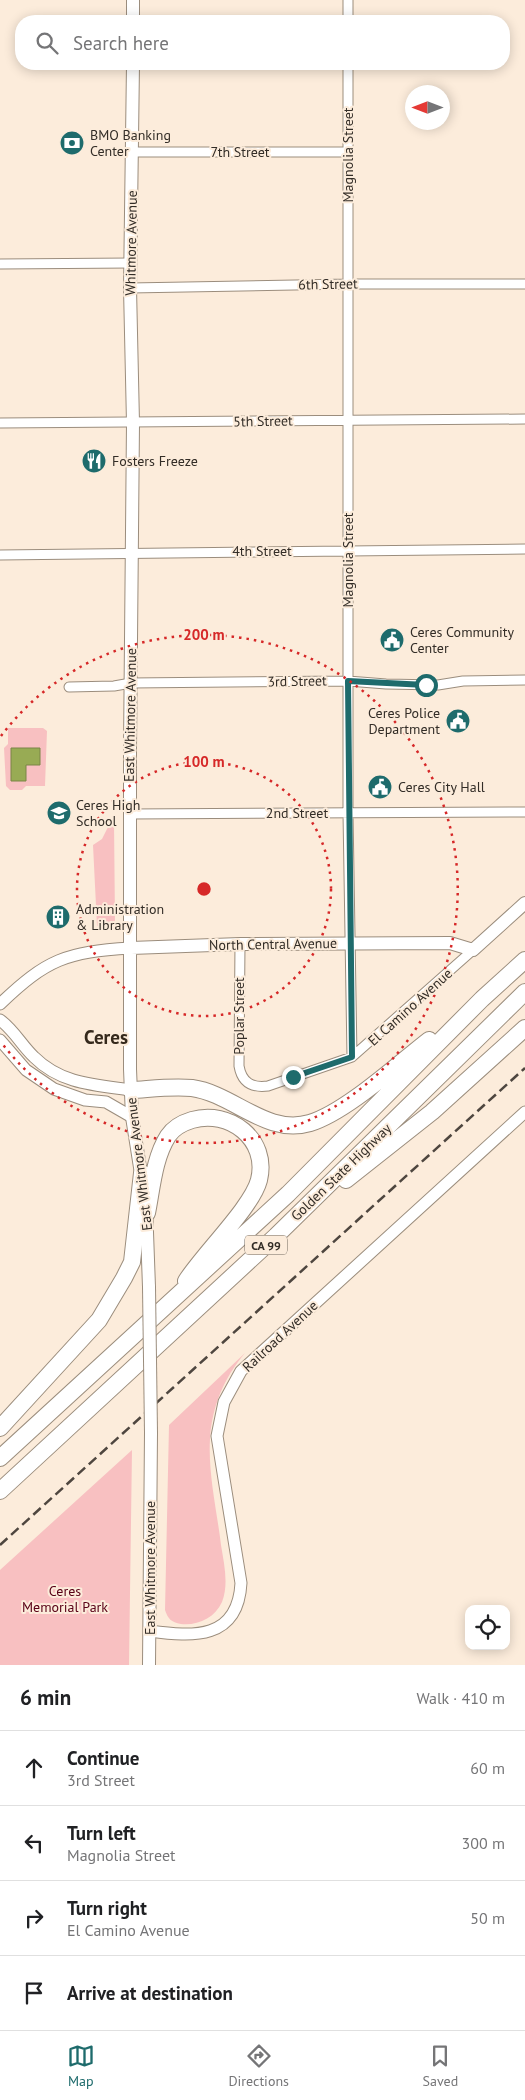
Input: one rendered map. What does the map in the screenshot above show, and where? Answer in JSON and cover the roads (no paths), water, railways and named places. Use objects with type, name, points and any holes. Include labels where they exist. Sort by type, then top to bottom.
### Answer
[{"type":"highway","name":"Golden State Highway","points":[[0,1458],[288,1194],[482,999],[525,960]]},
{"type":"highway","name":"Golden State Highway","points":[[0,1491],[276,1236],[525,992]]},
{"type":"highway","points":[[131,1090],[192,1088],[222,1096],[263,1120],[287,1125],[310,1123],[338,1110],[482,999]]},
{"type":"highway","points":[[276,1236],[432,1112],[525,1028]]},
{"type":"highway","points":[[147,1213],[162,1150],[175,1128],[204,1116],[215,1117],[230,1120],[250,1137],[259,1156],[260,1167],[256,1189],[199,1261],[174,1299]]},
{"type":"highway","points":[[0,1428],[99,1320],[124,1278],[132,1262],[142,1173]]},
{"type":"main road","points":[[133,0],[133,15]]},
{"type":"main road","name":"Whitmore Avenue","points":[[132,70],[130,288],[133,423]]},
{"type":"main road","name":"East Whitmore Avenue","points":[[133,423],[130,814],[131,1090],[132,1117],[147,1213],[151,1433],[149,1665]]},
{"type":"main road","name":"El Camino Avenue","points":[[473,950],[525,902]]},
{"type":"main road","name":"North Central Avenue","points":[[131,948],[240,944],[450,942],[473,950]]},
{"type":"street","points":[[348,0],[348,15]]},
{"type":"street","name":"Magnolia Street","points":[[348,70],[350,420],[348,813],[352,1057]]},
{"type":"street","name":"7th Street","points":[[132,152],[348,152]]},
{"type":"street","points":[[0,264],[131,263]]},
{"type":"street","name":"6th Street","points":[[130,288],[349,284],[525,284]]},
{"type":"street","name":"5th Street","points":[[0,423],[525,419]]},
{"type":"street","name":"4th Street","points":[[0,555],[525,549]]},
{"type":"street","name":"3rd Street","points":[[70,687],[114,686],[131,683],[348,681],[438,685],[463,681],[525,680]]},
{"type":"street","name":"2nd Street","points":[[130,814],[525,812]]},
{"type":"street","name":"Poplar Street","points":[[240,944],[239,1066],[241,1076],[249,1084]]},
{"type":"street","points":[[0,1004],[36,973],[62,958],[93,950],[131,948]]},
{"type":"street","name":"El Camino Avenue","points":[[249,1084],[256,1088],[268,1086],[352,1057],[473,950]]},
{"type":"street","points":[[0,1020],[8,1026],[34,1057],[55,1074],[76,1082],[131,1090]]},
{"type":"street","points":[[0,1040],[26,1070],[54,1089],[85,1100],[106,1102],[132,1117]]},
{"type":"street","name":"Railroad Avenue","points":[[150,1632],[183,1636],[207,1633],[228,1618],[238,1599],[241,1583],[217,1436],[224,1402],[241,1371],[525,1112]]},
{"type":"railway","points":[[0,1545],[525,1068]]},
{"type":"place","name":"BMO Banking Center","points":[[72,143]]},
{"type":"place","name":"Fosters Freeze","points":[[94,461]]},
{"type":"place","name":"Ceres Community Center","points":[[392,640]]},
{"type":"place","name":"Ceres Police Department","points":[[458,721]]},
{"type":"place","name":"Ceres City Hall","points":[[380,787]]},
{"type":"place","name":"Ceres High School","points":[[59,813]]},
{"type":"place","name":"Administration & Library","points":[[58,917]]},
{"type":"district","name":"Ceres","points":[[106,1037]]},
{"type":"park label","name":"Ceres Memorial Park","points":[[65,1599]]}]
